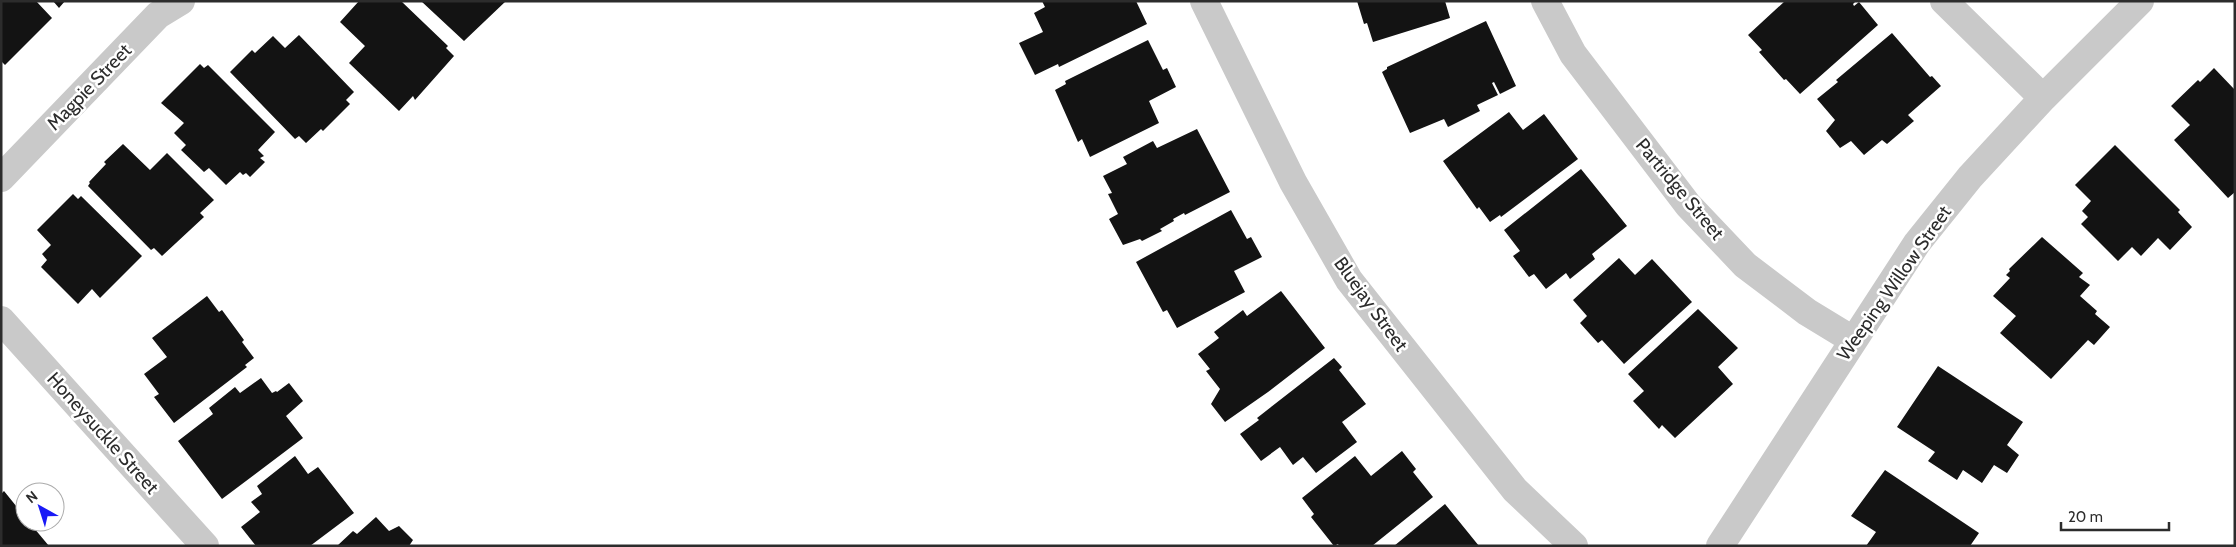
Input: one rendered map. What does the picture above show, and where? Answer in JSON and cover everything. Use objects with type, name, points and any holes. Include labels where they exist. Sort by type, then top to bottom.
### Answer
[{"type":"street","name":"Magpie Street","points":[[1,178],[158,15],[180,1]]},
{"type":"street","name":"Bluejay Street","points":[[1204,1],[1293,182],[1349,280],[1514,490],[1574,546]]},
{"type":"street","name":"Partridge Street","points":[[1545,1],[1573,54],[1688,205],[1745,265],[1807,312],[1852,340]]},
{"type":"street","points":[[1944,1],[2043,98]]},
{"type":"street","name":"Weeping Willow Street","points":[[1720,546],[1852,340],[1917,243],[1970,177],[2043,98],[2140,1]]},
{"type":"street","name":"Honeysuckle Street","points":[[1,320],[205,546]]},
{"type":"building","points":[[1,1],[36,1],[52,18],[5,65],[1,61]]},
{"type":"building","points":[[53,1],[65,1],[59,8]]},
{"type":"building","points":[[359,1],[401,1],[448,46],[446,48],[454,56],[415,100],[413,96],[399,111],[349,63],[365,46],[340,22]]},
{"type":"building","points":[[421,1],[506,1],[464,41]]},
{"type":"building","points":[[1042,1],[1136,1],[1147,24],[1059,67],[1058,64],[1035,75],[1019,43],[1043,32],[1034,13],[1045,7]]},
{"type":"building","points":[[1357,1],[1445,1],[1450,18],[1373,42],[1367,23],[1364,24]]},
{"type":"building","points":[[1785,1],[1856,1],[1853,4],[1854,6],[1859,2],[1878,25],[1800,94],[1786,79],[1784,80],[1759,52],[1762,50],[1748,35]]},
{"type":"building","points":[[1486,21],[1516,86],[1500,94],[1494,82],[1492,83],[1498,95],[1477,105],[1480,111],[1448,127],[1444,119],[1410,133],[1382,72],[1387,67]]},
{"type":"building","points":[[1892,33],[1930,77],[1932,76],[1941,86],[1908,115],[1914,121],[1887,144],[1882,140],[1864,155],[1851,141],[1840,148],[1826,131],[1835,120],[1817,99],[1838,82],[1836,80]]},
{"type":"building","points":[[299,35],[354,92],[346,100],[350,104],[323,131],[321,129],[306,143],[299,136],[295,139],[230,72],[252,50],[255,53],[273,36],[285,48]]},
{"type":"building","points":[[1148,40],[1163,70],[1167,68],[1176,87],[1149,101],[1159,123],[1090,157],[1082,139],[1078,142],[1055,90],[1066,84],[1065,81]]},
{"type":"building","points":[[200,64],[204,68],[208,65],[275,132],[258,150],[264,156],[260,158],[265,162],[250,177],[246,173],[243,175],[240,172],[226,185],[209,168],[204,172],[181,150],[186,145],[174,133],[184,123],[161,103]]},
{"type":"building","points":[[2214,68],[2235,90],[2235,192],[2228,198],[2174,140],[2190,125],[2171,106],[2198,80],[2200,82]]},
{"type":"building","points":[[1509,112],[1523,130],[1544,114],[1578,159],[1501,217],[1500,215],[1490,222],[1479,207],[1477,209],[1443,161]]},
{"type":"building","points":[[1197,129],[1230,192],[1185,215],[1184,213],[1173,219],[1174,221],[1160,229],[1162,231],[1142,241],[1140,239],[1123,245],[1109,219],[1118,214],[1108,194],[1112,193],[1103,176],[1127,164],[1123,157],[1153,141],[1157,148]]},
{"type":"building","points":[[123,144],[150,170],[167,153],[214,200],[200,213],[204,217],[162,256],[154,248],[151,250],[88,186],[89,182],[106,164],[104,162]]},
{"type":"building","points":[[2115,145],[2180,210],[2178,212],[2192,227],[2170,250],[2158,238],[2141,256],[2132,247],[2118,261],[2081,224],[2088,217],[2082,211],[2091,201],[2075,185]]},
{"type":"building","points":[[1581,169],[1627,226],[1592,254],[1595,259],[1570,279],[1566,273],[1546,289],[1534,274],[1529,277],[1513,256],[1520,251],[1504,230]]},
{"type":"building","points":[[73,194],[78,199],[81,196],[142,256],[100,298],[92,289],[78,304],[41,267],[47,260],[42,254],[51,245],[37,230]]},
{"type":"building","points":[[1231,210],[1247,239],[1251,237],[1262,257],[1234,271],[1245,292],[1177,328],[1167,310],[1163,312],[1136,262]]},
{"type":"building","points":[[2042,237],[2083,273],[2079,277],[2090,285],[2080,296],[2097,311],[2095,314],[2110,327],[2094,345],[2088,340],[2051,379],[2000,333],[2016,316],[1993,296],[2010,278],[2006,275],[2010,271],[2009,269]]},
{"type":"building","points":[[1619,258],[1635,275],[1652,259],[1692,302],[1624,364],[1602,340],[1598,343],[1580,323],[1587,316],[1573,300]]},
{"type":"building","points":[[1281,291],[1325,348],[1225,422],[1211,404],[1220,389],[1206,371],[1210,369],[1198,354],[1219,338],[1214,332],[1243,310],[1247,316]]},
{"type":"building","points":[[207,296],[219,312],[222,310],[244,340],[242,342],[254,358],[245,365],[247,367],[174,423],[154,397],[159,394],[144,374],[167,357],[152,338]]},
{"type":"building","points":[[1698,309],[1738,348],[1718,367],[1733,384],[1675,438],[1662,425],[1659,429],[1633,401],[1644,391],[1628,374]]},
{"type":"building","points":[[1334,358],[1342,367],[1339,370],[1366,404],[1342,422],[1357,442],[1316,473],[1303,457],[1293,465],[1280,447],[1261,461],[1240,434],[1259,420],[1257,418]]},
{"type":"building","points":[[1938,366],[2023,422],[2007,445],[2019,455],[2007,473],[1994,465],[1982,483],[1963,470],[1957,480],[1928,461],[1935,452],[1897,427]]},
{"type":"building","points":[[261,378],[272,393],[277,392],[289,383],[303,401],[286,416],[303,438],[222,499],[178,441],[213,414],[209,408],[235,387],[240,393]]},
{"type":"building","points":[[1402,451],[1416,469],[1413,472],[1433,497],[1372,546],[1339,546],[1338,544],[1334,546],[1311,517],[1314,514],[1302,498],[1355,456],[1371,476]]},
{"type":"building","points":[[295,456],[308,474],[318,467],[354,513],[310,546],[256,546],[241,527],[260,512],[251,502],[262,494],[257,486]]},
{"type":"building","points":[[1885,470],[1979,533],[1970,546],[1866,546],[1876,532],[1851,516]]},
{"type":"building","points":[[4,491],[15,505],[15,532],[37,532],[49,546],[1,546],[1,494]]},
{"type":"building","points":[[1445,504],[1479,546],[1394,546]]},
{"type":"building","points":[[376,517],[389,531],[399,526],[413,540],[409,546],[337,546],[353,531],[357,534]]}]
